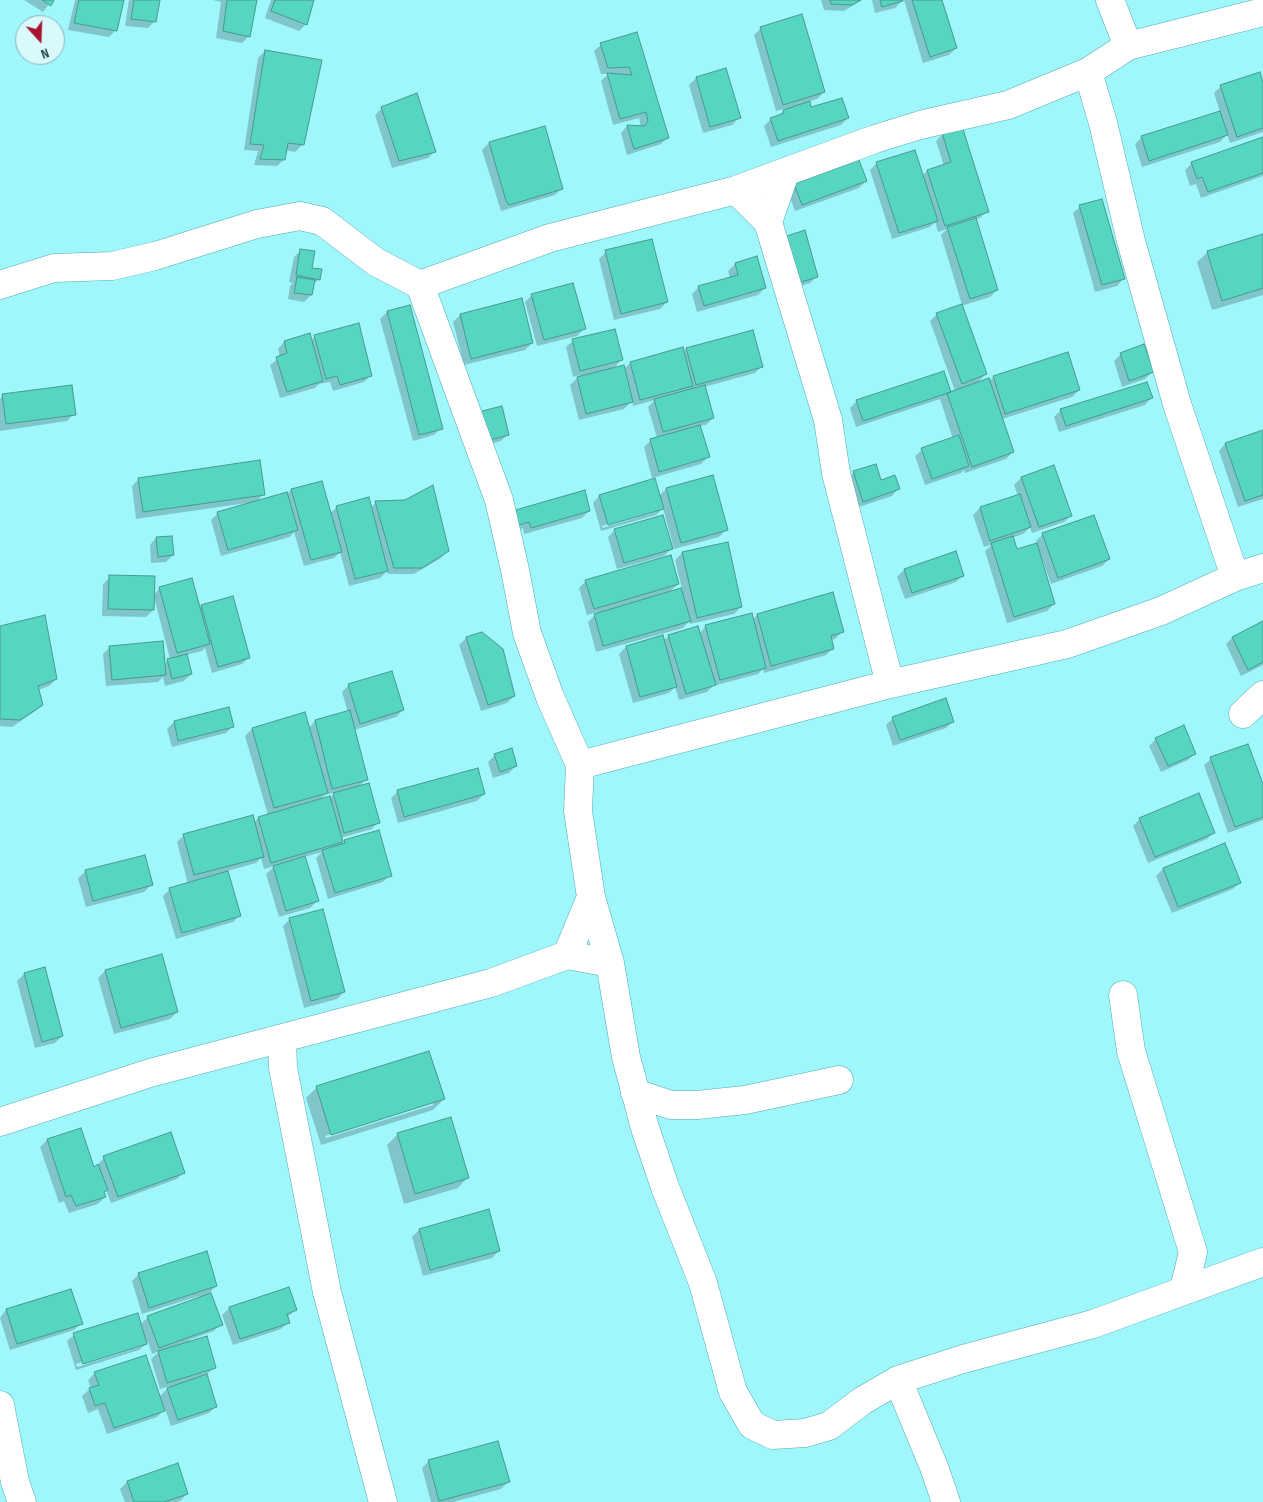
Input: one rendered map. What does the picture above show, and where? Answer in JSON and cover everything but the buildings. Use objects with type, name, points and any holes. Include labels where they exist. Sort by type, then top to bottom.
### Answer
[{"type":"street","points":[[1110,0],[1128,46]]},
{"type":"street","points":[[420,285],[550,238],[736,190],[875,139],[920,125],[1008,105],[1088,72],[1128,46],[1263,12]]},
{"type":"street","points":[[1088,72],[1103,123],[1131,241],[1177,404],[1235,577]]},
{"type":"street","points":[[768,222],[785,173]]},
{"type":"street","points":[[736,190],[768,222],[828,420],[836,473],[890,684]]},
{"type":"street","points":[[0,285],[54,268],[112,266],[155,256],[256,224],[300,216],[322,221],[376,262],[420,285],[498,500],[515,570],[526,633],[550,697],[580,765],[578,811],[591,898],[610,963],[626,1057],[645,1128],[665,1187],[703,1283],[733,1392],[752,1425],[773,1435],[804,1433],[829,1426],[862,1401],[898,1380],[1094,1324],[1184,1289],[1263,1262]]},
{"type":"street","points":[[580,765],[890,684],[1067,644],[1161,611],[1235,577],[1263,568]]},
{"type":"street","points":[[1243,714],[1263,696]]},
{"type":"street","points":[[567,955],[591,898]]},
{"type":"street","points":[[0,1122],[150,1073],[492,983],[567,955],[610,963]]},
{"type":"street","points":[[1123,995],[1131,1051],[1193,1252],[1184,1289]]},
{"type":"street","points":[[282,1039],[283,1068],[327,1292],[383,1502]]},
{"type":"street","points":[[635,1093],[671,1104],[697,1105],[745,1100],[839,1080]]},
{"type":"street","points":[[645,1128],[671,1104]]},
{"type":"street","points":[[1193,1252],[1231,1274]]},
{"type":"street","points":[[898,1380],[946,1502]]},
{"type":"street","points":[[0,1405],[15,1482],[22,1502]]}]
